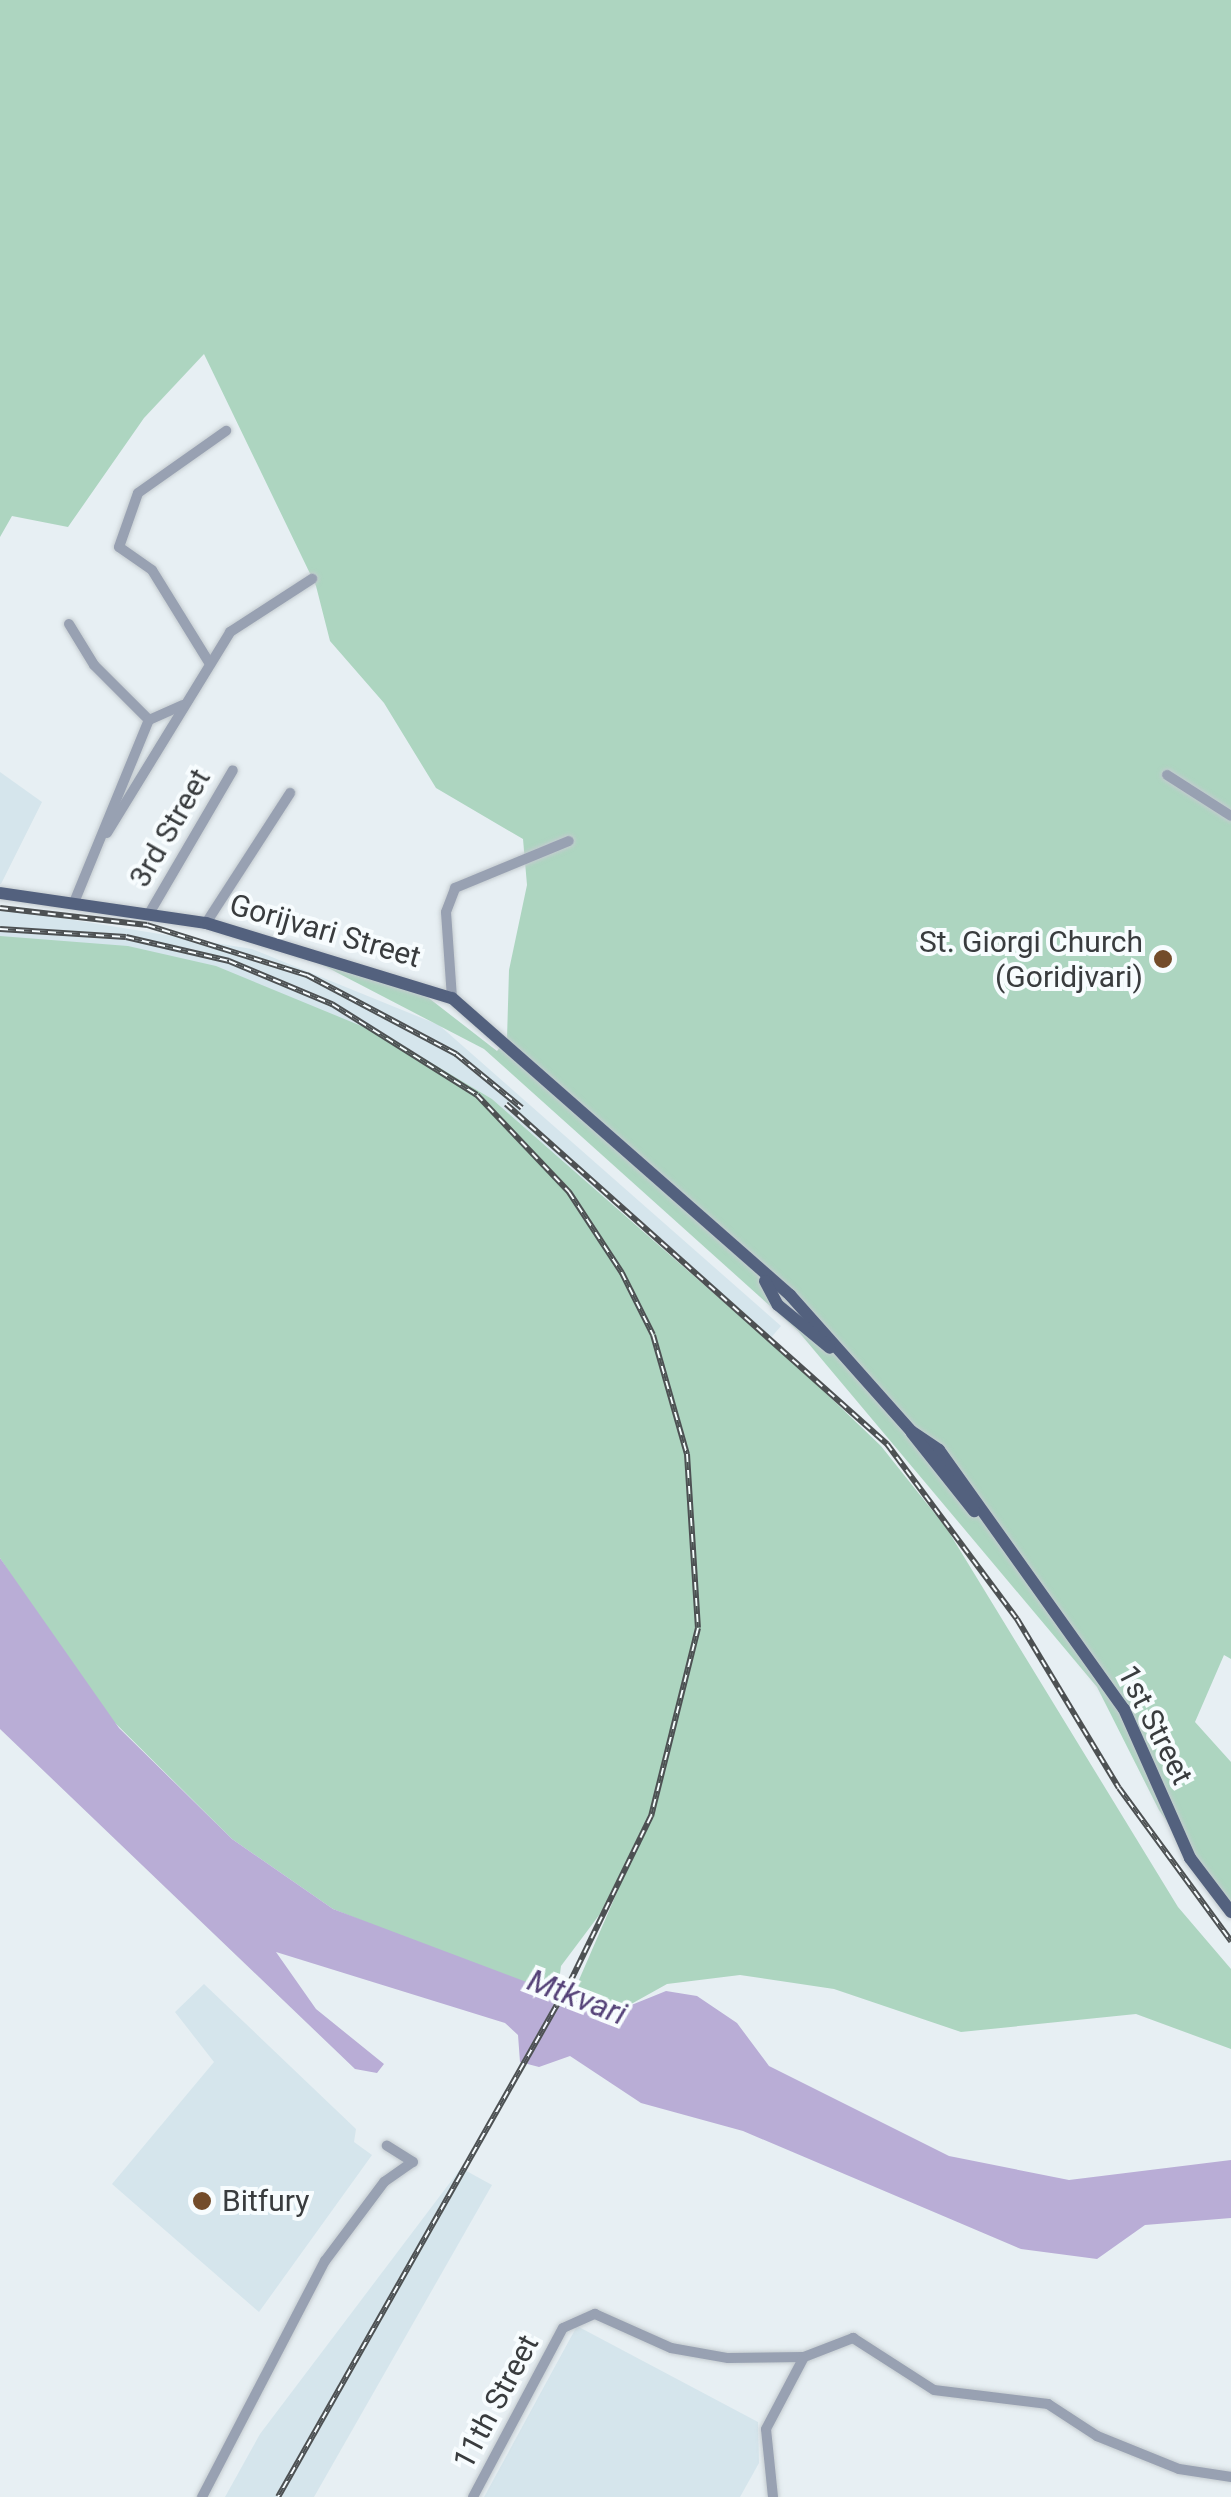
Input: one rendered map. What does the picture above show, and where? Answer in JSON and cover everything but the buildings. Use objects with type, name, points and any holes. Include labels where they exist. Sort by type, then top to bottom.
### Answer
[{"type":"main road","name":"Gorijvari Street","points":[[0,893],[75,900],[206,924],[452,998],[633,1160]]},
{"type":"main road","name":"1st Street","points":[[633,1160],[814,1320],[836,1352],[911,1431],[984,1521],[1124,1709],[1190,1858],[1231,1912]]},
{"type":"street","points":[[210,664],[152,570],[119,547],[138,494],[226,431]]},
{"type":"street","points":[[107,833],[230,632],[264,617],[283,590],[312,579]]},
{"type":"street","points":[[68,624],[149,720]]},
{"type":"street","points":[[75,900],[107,833],[149,720],[183,705]]},
{"type":"street","name":"3rd Street","points":[[150,912],[234,770]]},
{"type":"street","points":[[1167,775],[1231,816]]},
{"type":"street","points":[[206,924],[290,793]]},
{"type":"street","points":[[452,998],[446,912],[455,888],[569,841]]},
{"type":"street","points":[[202,2497],[325,2261],[384,2182],[413,2162],[387,2146]]},
{"type":"street","name":"11th Street","points":[[473,2497],[563,2328],[579,2315],[690,2351],[804,2358],[853,2338],[934,2390],[1048,2404],[1098,2436],[1231,2477]]},
{"type":"street","points":[[773,2497],[766,2429],[804,2358]]},
{"type":"shaded area","points":[[0,772],[42,802],[1,884],[0,884]]},
{"type":"shaded area","points":[[0,908],[252,949],[439,1025],[781,1326],[769,1340],[492,1099],[389,1038],[0,941]]},
{"type":"shaded area","points":[[0,1558],[119,1728],[232,1839],[333,1909],[590,2006],[624,2008],[666,1991],[697,1996],[737,2023],[769,2066],[949,2156],[1069,2180],[1231,2160],[1231,2218],[1145,2225],[1097,2259],[1021,2249],[743,2131],[641,2103],[570,2056],[539,2067],[520,2062],[518,2035],[505,2023],[276,1952],[316,2009],[384,2064],[377,2073],[355,2069],[0,1729]]},
{"type":"shaded area","points":[[204,1984],[356,2129],[354,2142],[372,2155],[259,2312],[112,2184],[214,2062],[175,2012]]},
{"type":"shaded area","points":[[461,2168],[492,2185],[314,2497],[225,2497],[260,2434]]},
{"type":"shaded area","points":[[577,2326],[758,2422],[759,2463],[740,2497],[484,2497]]},
{"type":"green space","points":[[0,0],[1231,0],[1231,1659],[1224,1655],[1195,1722],[1231,1762],[1231,1917],[1159,1810],[1097,1687],[798,1331],[484,1049],[311,959],[421,992],[497,1051],[507,1039],[509,970],[527,885],[523,839],[436,788],[384,703],[330,641],[316,586],[204,354],[144,418],[68,527],[12,516],[0,537]]},
{"type":"green space","points":[[0,936],[128,946],[216,966],[388,1037],[492,1099],[808,1376],[881,1446],[947,1529],[1178,1907],[1231,1969],[1231,2049],[1136,2014],[961,2032],[834,1989],[740,1975],[667,1984],[624,2008],[590,2006],[572,1996],[618,1890],[561,1966],[558,1989],[509,1980],[333,1909],[232,1839],[91,1699],[0,1558]]},
{"type":"railway","points":[[0,908],[147,925],[307,975],[456,1054],[522,1108]]},
{"type":"railway","points":[[0,929],[126,937],[229,961],[332,1004],[477,1095],[569,1192],[622,1273],[653,1335],[687,1454],[698,1628],[651,1816],[571,1980],[278,2497]]},
{"type":"railway","points":[[506,1104],[887,1444],[1017,1619],[1119,1788],[1231,1941]]},
{"type":"place","name":"St. Giorgi Church (Goridjvari)","points":[[1163,959]]},
{"type":"place","name":"Bitfury","points":[[202,2201]]},
{"type":"water label","name":"Mtkvari","points":[[577,1997]]}]
